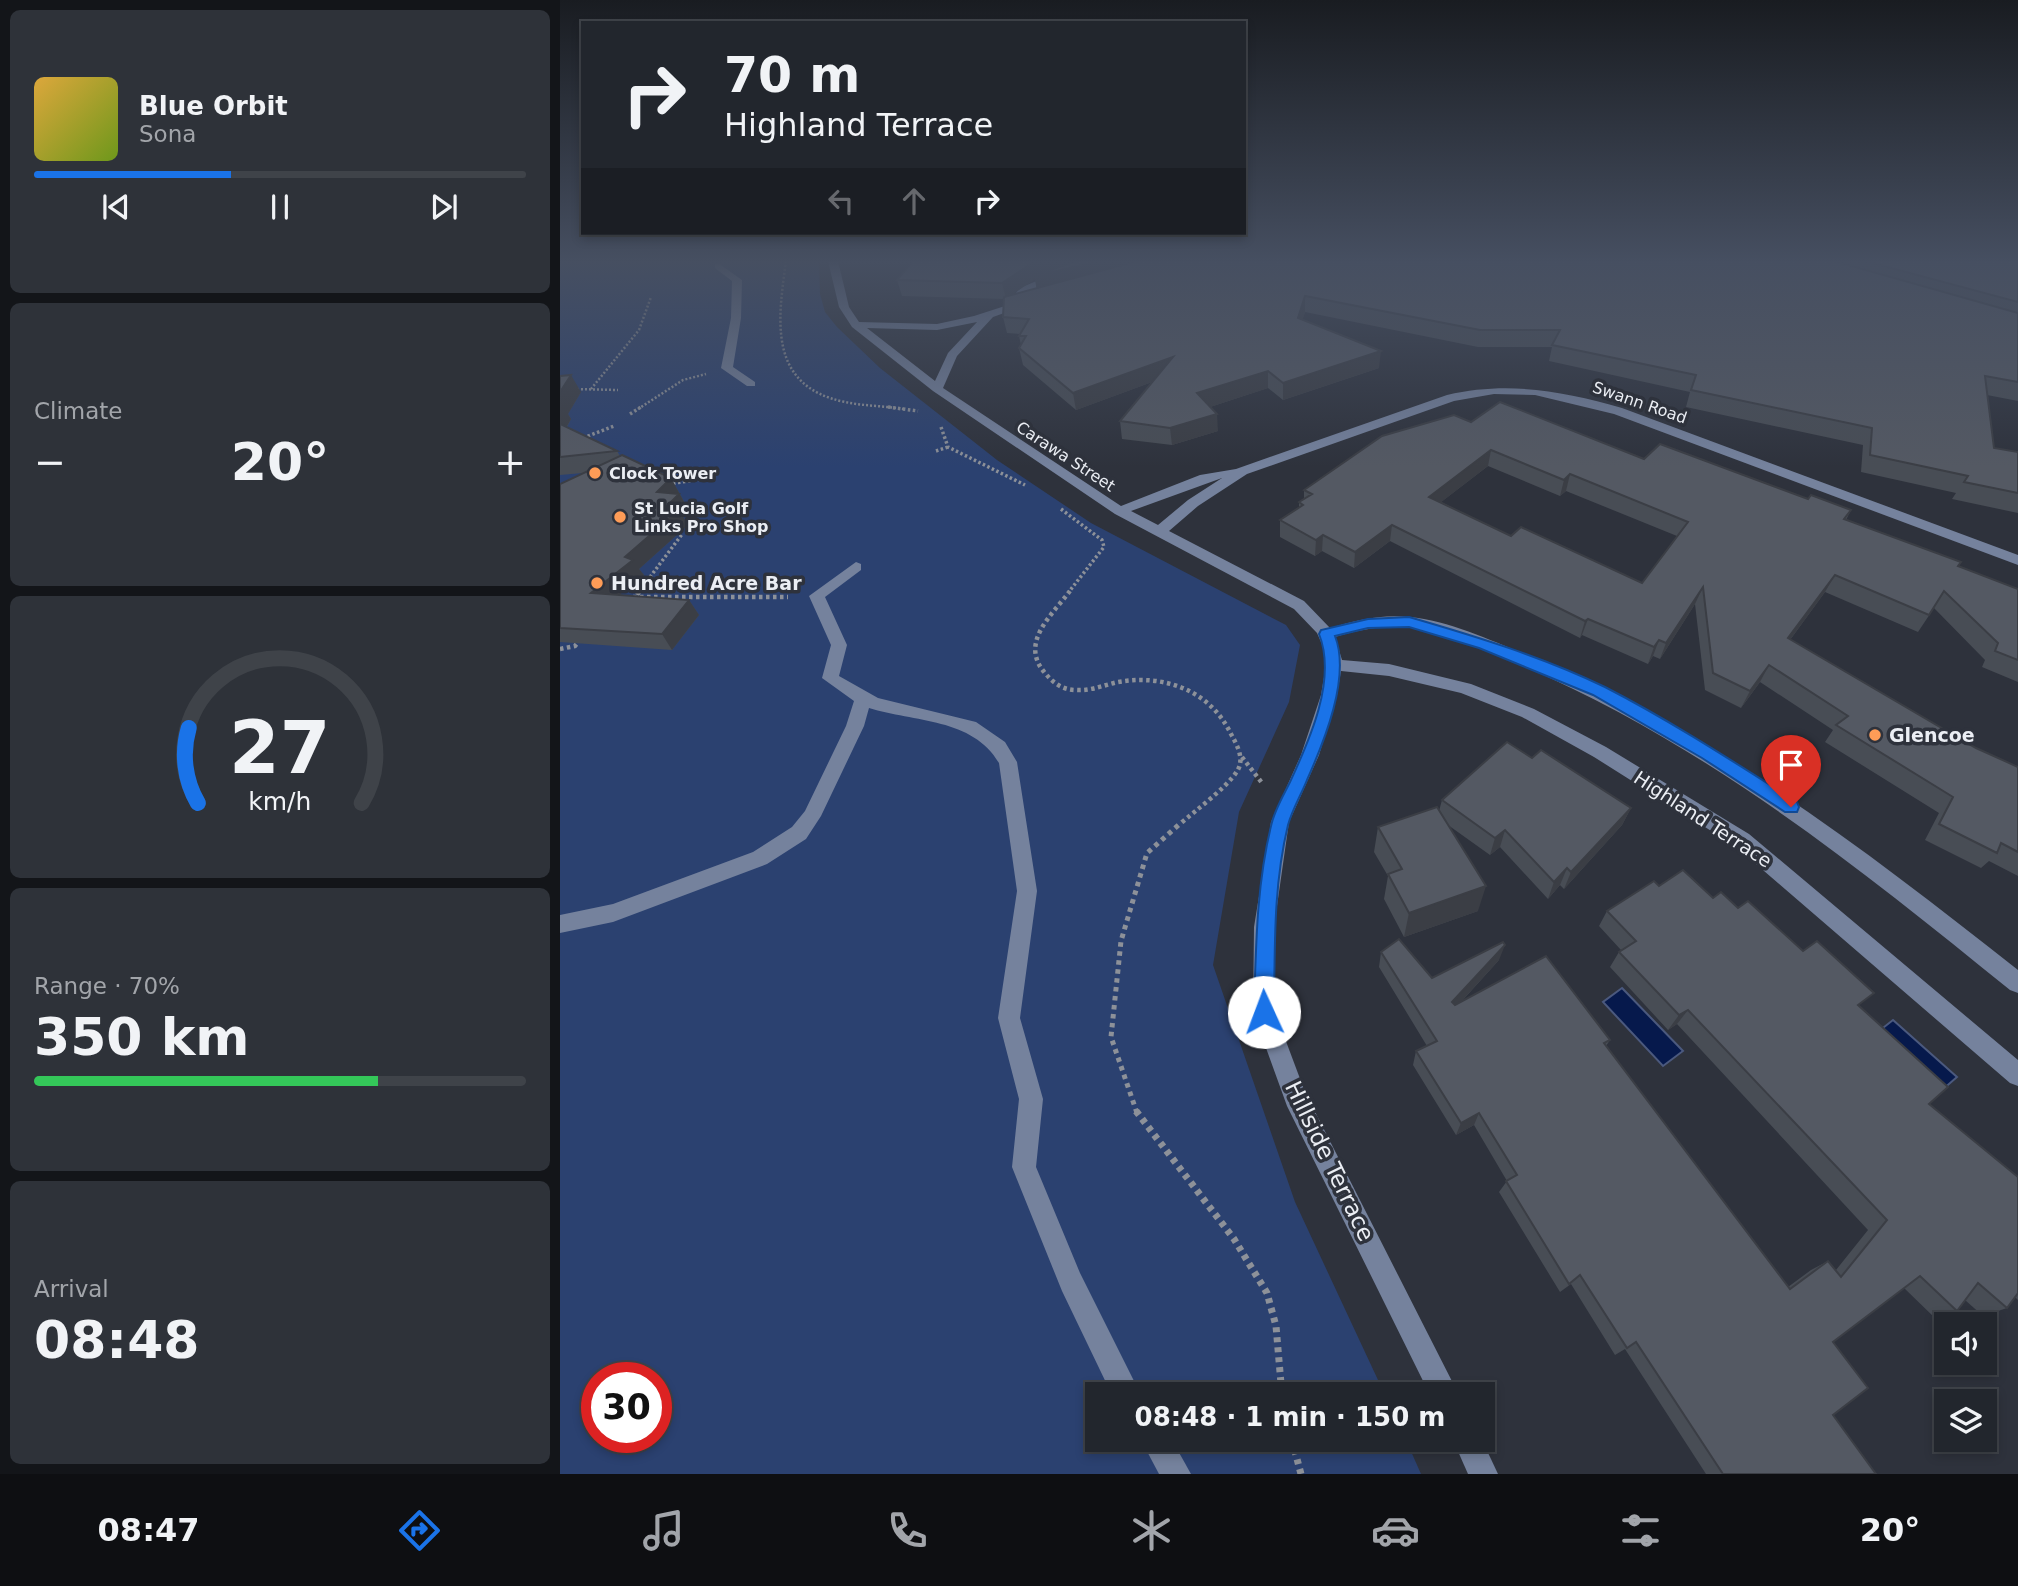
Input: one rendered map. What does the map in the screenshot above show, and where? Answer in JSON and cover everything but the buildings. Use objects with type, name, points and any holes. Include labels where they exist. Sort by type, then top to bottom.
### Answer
[{"type":"street","points":[[734,330],[727,368],[751,384]]},
{"type":"street","name":"Carawa Street","points":[[862,330],[937,389],[1120,511],[1298,606],[1314,617],[1326,634]]},
{"type":"street","points":[[937,389],[952,355],[977,330]]},
{"type":"street","name":"Swann Road","points":[[1120,511],[1210,476],[1242,471],[1451,398],[1490,390],[1525,389],[1561,395],[1618,411],[2018,560]]},
{"type":"street","name":"Swann Road","points":[[1158,533],[1199,498],[1242,471]]},
{"type":"street","points":[[856,567],[817,596],[839,645],[830,678],[863,698],[970,726],[1002,746],[1008,762],[1027,891],[1009,1018],[1031,1099],[1024,1167],[1071,1282],[1121,1382]]},
{"type":"street","points":[[1326,634],[1375,623],[1425,625],[1589,686],[1775,796],[1843,845],[2018,983]]},
{"type":"street","name":"Hillside Terrace","points":[[1326,634],[1334,651],[1329,695],[1310,755],[1280,822],[1264,928],[1264,1012],[1294,1098],[1439,1382]]},
{"type":"street","name":"Highland Terrace","points":[[1334,665],[1403,672],[1493,697],[1554,726],[1633,772],[1733,834],[1772,863],[2018,1075]]},
{"type":"street","points":[[560,925],[613,913],[760,858],[799,833],[818,804],[855,726],[863,698]]},
{"type":"street","points":[[1162,1452],[1176,1474]]},
{"type":"street","points":[[1473,1452],[1483,1474]]},
{"type":"path","points":[[592,389],[612,361],[641,330]]},
{"type":"path","points":[[780,330],[784,355],[800,381],[814,392],[842,402],[919,411]]},
{"type":"path","points":[[630,414],[683,380]]},
{"type":"path","points":[[563,389],[618,390]]},
{"type":"path","points":[[938,422],[948,447],[1036,491]]},
{"type":"path","points":[[576,442],[614,426]]},
{"type":"path","points":[[936,451],[948,447]]},
{"type":"path","points":[[658,486],[702,479]]},
{"type":"path","points":[[1055,505],[1102,540],[1104,547],[1039,631],[1034,642],[1035,661],[1062,689],[1083,692],[1120,682],[1170,681],[1198,691],[1215,707],[1240,754],[1241,765],[1223,787],[1147,853],[1121,941],[1111,1037],[1136,1111],[1234,1239],[1267,1293],[1276,1326],[1281,1382]]},
{"type":"path","points":[[636,596],[683,533]]},
{"type":"path","points":[[649,560],[659,562]]},
{"type":"path","points":[[628,600],[636,596],[817,596]]},
{"type":"path","points":[[560,649],[575,646],[586,634]]},
{"type":"path","points":[[1295,1452],[1301,1474]]},
{"type":"shaded area","points":[[560,330],[840,330],[880,368],[997,460],[1091,523],[1286,625],[1300,645],[1289,702],[1239,812],[1213,965],[1295,1202],[1379,1382],[1085,1382],[1085,1452],[1411,1452],[1421,1474],[560,1474]]},
{"type":"shaded area","points":[[1622,988],[1683,1051],[1663,1066],[1603,1002]]},
{"type":"shaded area","points":[[1893,1020],[1957,1077],[1933,1098],[1869,1039]]},
{"type":"place","name":"Clock Tower","points":[[595,473]]},
{"type":"place","name":"St Lucia Golf Links Pro Shop","points":[[620,517]]},
{"type":"place","name":"Hundred Acre Bar","points":[[597,583]]},
{"type":"place","name":"Glencoe","points":[[1875,735]]},
{"type":"route","points":[[1264,1012],[1266,899],[1280,822],[1310,755],[1332,684],[1334,651],[1326,634],[1368,623],[1394,621],[1425,625],[1484,644],[1589,686],[1670,731],[1791,807]]}]
